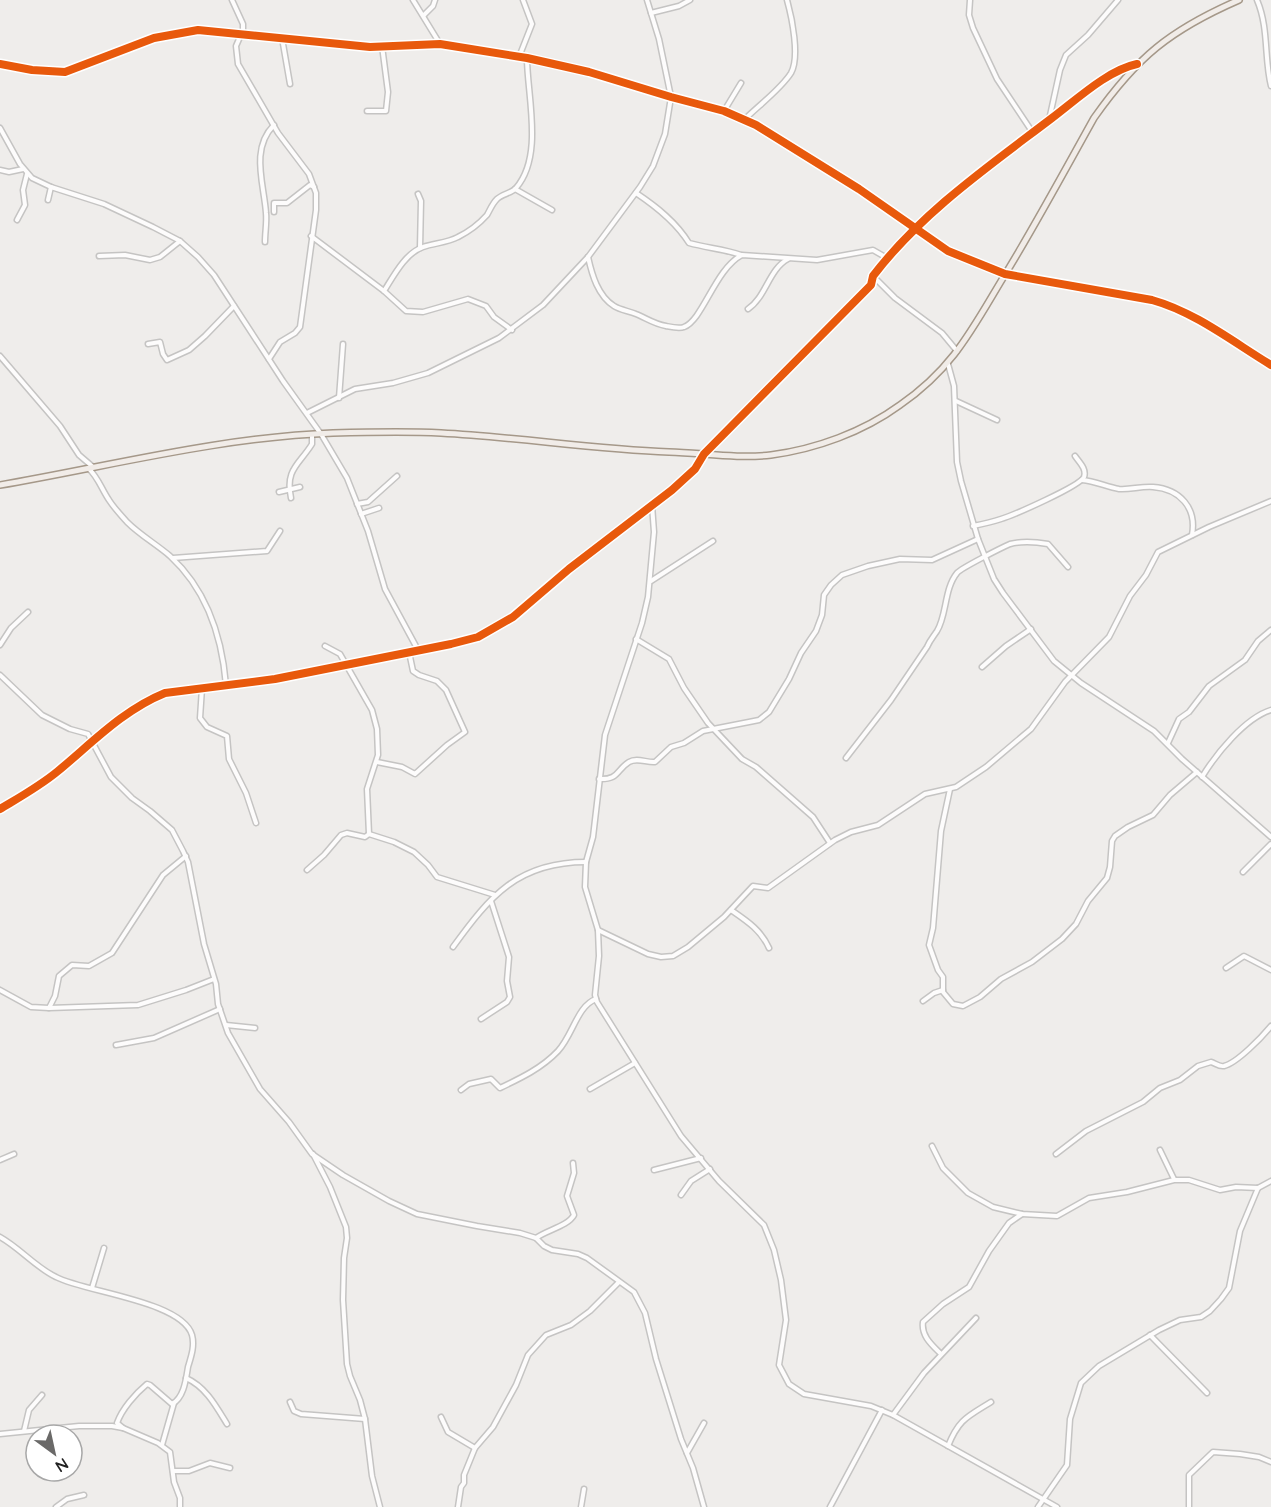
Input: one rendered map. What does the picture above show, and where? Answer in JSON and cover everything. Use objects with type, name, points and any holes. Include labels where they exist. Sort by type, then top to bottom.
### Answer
[{"type":"main road","points":[[0,485],[243,441],[321,434],[441,433],[619,450],[755,456],[788,452],[828,442],[898,407],[948,364],[983,314],[1094,118],[1116,88],[1137,64],[1164,41],[1186,26],[1239,0]]},
{"type":"street","points":[[232,0],[243,24],[242,35],[236,46],[238,64],[283,140],[302,162],[315,187],[316,210],[300,327],[280,342],[269,359]]},
{"type":"street","points":[[413,0],[440,44]]},
{"type":"street","points":[[424,15],[434,6],[435,0]]},
{"type":"street","points":[[519,57],[532,24],[523,0]]},
{"type":"street","points":[[307,413],[358,388],[393,383],[428,372],[487,345],[512,330],[543,305],[588,257],[636,193],[661,149],[669,117],[671,97],[659,39],[647,0]]},
{"type":"street","points":[[651,14],[679,6],[690,0]]},
{"type":"street","points":[[744,120],[792,72],[795,50],[787,0]]},
{"type":"street","points":[[970,0],[969,15],[973,27],[997,79],[1033,133]]},
{"type":"street","points":[[1049,121],[1060,70],[1066,55],[1088,35],[1118,0]]},
{"type":"street","points":[[1257,0],[1265,24],[1271,86]]},
{"type":"street","points":[[0,64],[32,70],[65,72],[154,38],[198,30],[382,46],[440,44],[527,58],[589,72],[724,111],[744,120],[859,189],[948,250],[1005,274],[1152,300],[1168,305],[1195,318],[1271,365]]},
{"type":"street","points":[[282,38],[290,84]]},
{"type":"street","points":[[367,111],[386,111],[388,92],[382,46]]},
{"type":"street","points":[[384,291],[408,258],[420,248],[454,239],[468,232],[487,214],[494,201],[515,189],[528,164],[532,138],[527,58]]},
{"type":"street","points":[[0,809],[55,773],[124,716],[151,699],[175,690],[275,679],[478,637],[500,626],[689,474],[704,454],[871,285],[873,276],[914,228],[966,184],[1107,78],[1137,64]]},
{"type":"street","points":[[724,111],[741,82]]},
{"type":"street","points":[[265,242],[267,216],[259,157],[265,137],[274,125]]},
{"type":"street","points":[[0,128],[27,174],[51,187],[104,204],[153,226],[180,242],[214,275],[321,434],[350,484],[368,531],[387,594],[418,650]]},
{"type":"street","points":[[0,170],[9,172],[23,169]]},
{"type":"street","points":[[17,220],[25,204],[23,190],[27,174]]},
{"type":"street","points":[[274,212],[274,203],[286,203],[310,185],[315,187]]},
{"type":"street","points":[[48,201],[51,187]]},
{"type":"street","points":[[515,189],[552,210]]},
{"type":"street","points":[[636,193],[670,219],[689,243],[705,248],[722,249],[742,255],[807,261],[873,250],[887,258]]},
{"type":"street","points":[[418,194],[421,201],[420,248]]},
{"type":"street","points":[[311,236],[384,291],[400,307],[412,312],[429,311],[464,299],[474,301],[486,306],[494,317],[512,330]]},
{"type":"street","points":[[99,256],[125,255],[150,260],[160,257],[180,242]]},
{"type":"street","points":[[588,257],[594,280],[604,297],[613,306],[636,314],[652,323],[680,327],[692,321],[706,302],[716,280],[732,262],[742,255]]},
{"type":"street","points":[[748,309],[756,303],[779,266],[789,258]]},
{"type":"street","points":[[873,276],[895,298],[934,325],[957,352]]},
{"type":"street","points":[[148,344],[160,342],[167,360],[189,350],[234,306]]},
{"type":"street","points":[[339,398],[343,344]]},
{"type":"street","points":[[0,356],[60,426],[79,455],[92,469],[114,507],[134,529],[172,558],[191,578],[205,601],[221,648],[226,685]]},
{"type":"street","points":[[948,364],[956,401],[957,462],[978,539],[999,586],[1054,661],[1168,743],[1202,777],[1271,837]]},
{"type":"street","points":[[956,401],[997,420]]},
{"type":"street","points":[[291,498],[293,466],[312,444],[312,435]]},
{"type":"street","points":[[974,526],[1007,517],[1063,492],[1082,480],[1085,471],[1075,456]]},
{"type":"street","points":[[357,504],[368,502],[397,476]]},
{"type":"street","points":[[1082,480],[1119,489],[1153,487],[1175,493],[1183,499],[1191,512],[1194,524],[1192,536]]},
{"type":"street","points":[[279,492],[300,487]]},
{"type":"street","points":[[598,930],[648,954],[661,957],[673,956],[688,947],[731,910],[753,886],[770,887],[830,843],[851,832],[878,825],[925,794],[950,789],[986,767],[1031,729],[1059,689],[1109,638],[1127,601],[1146,575],[1158,552],[1271,501]]},
{"type":"street","points":[[652,505],[654,532],[651,582],[644,617],[605,735],[593,837],[586,862],[585,887],[598,930],[596,999],[681,1136],[710,1169],[761,1219],[778,1265],[786,1320],[779,1365],[789,1384],[804,1394],[871,1406],[893,1415],[1057,1507]]},
{"type":"street","points":[[361,514],[379,508]]},
{"type":"street","points":[[172,558],[267,551],[280,531]]},
{"type":"street","points":[[600,779],[615,776],[634,760],[655,762],[671,747],[684,743],[703,731],[759,720],[769,712],[789,679],[801,653],[816,632],[822,615],[824,595],[836,579],[868,566],[900,558],[932,560],[978,539]]},
{"type":"street","points":[[651,582],[713,541]]},
{"type":"street","points":[[846,758],[891,700],[931,638],[938,631],[952,582],[957,573],[973,562],[1009,545],[1044,543],[1050,545],[1068,567]]},
{"type":"street","points":[[0,645],[12,628],[28,612]]},
{"type":"street","points":[[982,666],[1031,629]]},
{"type":"street","points":[[1168,743],[1179,719],[1189,712],[1209,686],[1245,660],[1264,635],[1271,630]]},
{"type":"street","points":[[636,639],[669,658],[699,713],[742,759],[756,767],[813,817],[830,843]]},
{"type":"street","points":[[325,646],[337,651],[374,715],[379,744],[377,762],[367,789],[369,834]]},
{"type":"street","points":[[377,762],[402,767],[416,774],[447,744],[465,732],[446,690],[437,681],[413,671],[409,652]]},
{"type":"street","points":[[0,675],[34,709],[64,726],[88,734],[111,777],[132,798],[172,830],[186,856],[199,923],[225,1025],[260,1089],[289,1122],[321,1168],[346,1227],[343,1300],[347,1364],[365,1419],[372,1476],[380,1507]]},
{"type":"street","points":[[202,688],[200,718],[207,727],[227,736],[229,759],[246,793],[256,823]]},
{"type":"street","points":[[1202,777],[1228,742],[1248,724],[1271,710]]},
{"type":"street","points":[[950,789],[941,831],[933,928],[929,945],[943,978],[943,990],[954,1004],[968,1004],[985,994],[1010,973],[1032,962],[1062,939],[1076,924],[1088,902],[1107,878],[1112,841],[1115,836],[1153,815],[1170,795],[1197,772]]},
{"type":"street","points":[[307,870],[324,855],[340,835],[347,833],[365,837],[369,834],[394,842],[414,852],[429,865],[437,877],[495,895]]},
{"type":"street","points":[[1243,872],[1271,844]]},
{"type":"street","points":[[49,1008],[55,996],[58,976],[72,965],[89,966],[112,953],[163,875],[186,856]]},
{"type":"street","points":[[453,947],[495,895],[506,886],[534,870],[561,863],[586,862]]},
{"type":"street","points":[[481,1019],[507,1002],[510,997],[507,981],[510,957],[491,900]]},
{"type":"street","points":[[731,910],[758,931],[769,948]]},
{"type":"street","points":[[1226,968],[1244,956],[1271,970]]},
{"type":"street","points":[[0,990],[31,1007],[138,1005],[214,979]]},
{"type":"street","points":[[923,1001],[943,990]]},
{"type":"street","points":[[461,1090],[469,1084],[491,1079],[500,1088],[533,1071],[559,1050],[573,1030],[584,1006],[596,999]]},
{"type":"street","points":[[116,1045],[154,1038],[220,1009]]},
{"type":"street","points":[[225,1025],[255,1028]]},
{"type":"street","points":[[1056,1154],[1086,1131],[1143,1102],[1161,1088],[1180,1080],[1198,1066],[1210,1062],[1220,1067],[1227,1065],[1250,1048],[1271,1026]]},
{"type":"street","points":[[590,1089],[635,1063]]},
{"type":"street","points":[[932,1146],[943,1168],[968,1193],[993,1207],[1022,1214],[1057,1216],[1089,1198],[1127,1192],[1174,1180],[1189,1179],[1220,1190],[1236,1187],[1258,1188],[1271,1181]]},
{"type":"street","points":[[1160,1150],[1174,1180]]},
{"type":"street","points":[[0,1160],[14,1154]]},
{"type":"street","points":[[312,1154],[363,1187],[417,1214],[536,1238],[552,1250],[578,1254],[587,1258],[634,1292],[645,1313],[656,1359],[704,1507]]},
{"type":"street","points":[[654,1170],[700,1158]]},
{"type":"street","points":[[321,1159],[321,1168]]},
{"type":"street","points":[[536,1238],[547,1230],[565,1224],[574,1215],[567,1196],[574,1173],[573,1163]]},
{"type":"street","points":[[681,1195],[691,1181],[710,1169]]},
{"type":"street","points":[[1038,1507],[1067,1465],[1070,1419],[1081,1383],[1099,1366],[1150,1335],[1180,1320],[1201,1317],[1221,1299],[1229,1288],[1240,1231],[1258,1188]]},
{"type":"street","points":[[940,1354],[926,1338],[923,1322],[943,1304],[969,1287],[989,1251],[1009,1223],[1022,1214]]},
{"type":"street","points":[[0,1237],[54,1277],[139,1302],[184,1323],[193,1336],[193,1345],[186,1378],[180,1396],[174,1403],[162,1445]]},
{"type":"street","points":[[92,1288],[104,1248]]},
{"type":"street","points":[[458,1507],[464,1475],[475,1448],[493,1427],[516,1385],[528,1355],[546,1335],[571,1325],[590,1311],[618,1282]]},
{"type":"street","points":[[893,1415],[940,1354],[976,1318]]},
{"type":"street","points":[[1150,1335],[1208,1393]]},
{"type":"street","points":[[186,1378],[204,1390],[227,1424]]},
{"type":"street","points":[[123,1428],[117,1423],[120,1417],[147,1384],[174,1403]]},
{"type":"street","points":[[26,1423],[29,1410],[42,1395]]},
{"type":"street","points":[[290,1402],[294,1411],[301,1414],[365,1419]]},
{"type":"street","points":[[948,1446],[956,1428],[964,1419],[991,1402]]},
{"type":"street","points":[[830,1507],[882,1410]]},
{"type":"street","points":[[441,1417],[448,1432],[475,1448]]},
{"type":"street","points":[[687,1454],[704,1423]]},
{"type":"street","points":[[84,1426],[123,1428],[162,1445],[170,1452],[174,1482],[180,1494],[180,1507]]},
{"type":"street","points":[[0,1434],[24,1431]]},
{"type":"street","points":[[1189,1507],[1189,1475],[1209,1454],[1213,1452],[1240,1454],[1259,1457],[1271,1462]]},
{"type":"street","points":[[173,1473],[173,1471],[189,1471],[210,1463],[230,1468]]},
{"type":"street","points":[[580,1507],[584,1489]]},
{"type":"street","points":[[56,1507],[67,1499],[84,1496]]},
{"type":"cycle path","points":[[0,64],[32,70],[65,72],[154,38],[198,30],[370,47],[440,44],[527,58],[589,72],[724,111],[756,125],[859,189],[948,251],[1005,274],[1152,300],[1168,305],[1199,320],[1271,365]]},
{"type":"cycle path","points":[[0,809],[51,776],[135,708],[165,693],[275,679],[451,644],[478,637],[513,617],[569,569],[672,490],[695,469],[704,454],[871,285],[873,276],[892,253],[957,191],[1093,86],[1115,72],[1137,64]]}]
